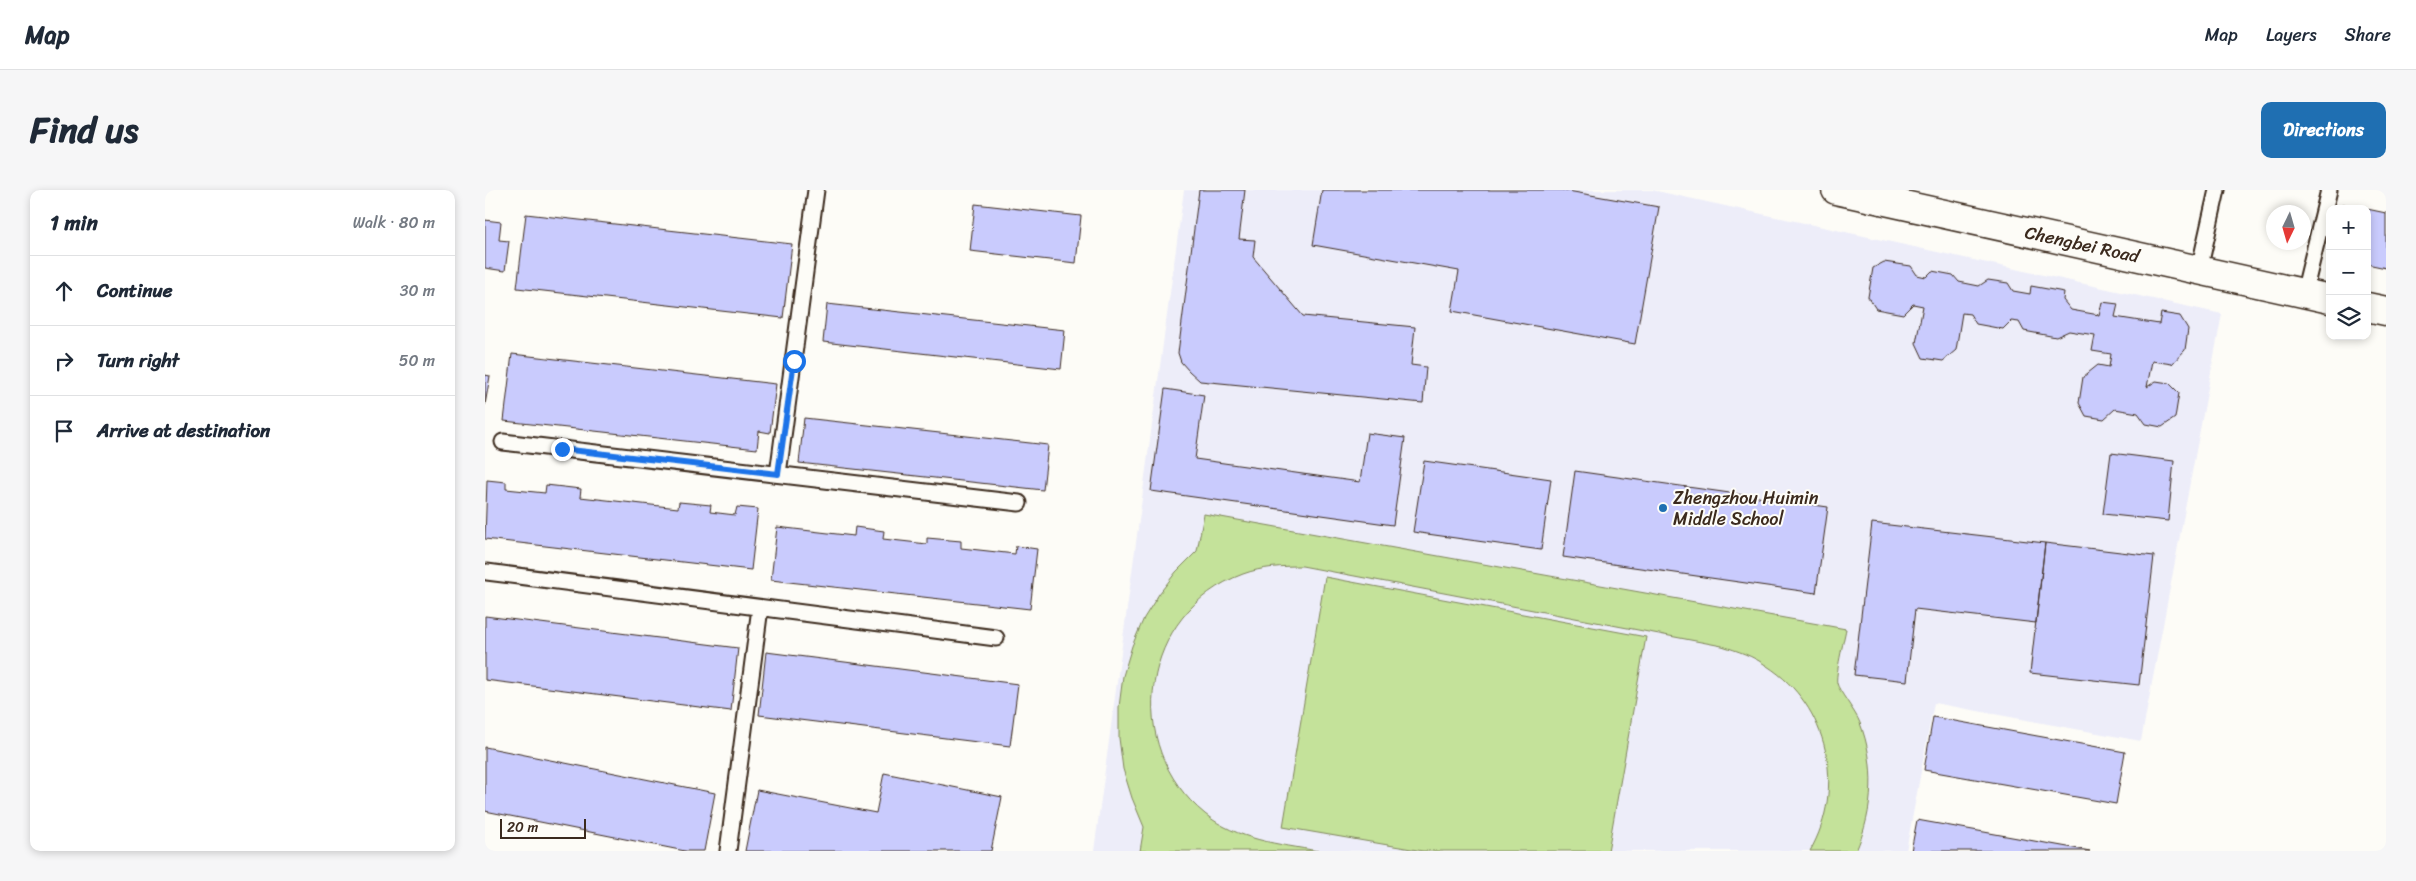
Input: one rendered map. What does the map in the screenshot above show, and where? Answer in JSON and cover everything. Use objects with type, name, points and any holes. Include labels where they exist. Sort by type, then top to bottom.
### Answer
[{"type":"street","name":"Chengbei Road","points":[[1836,190],[2317,296]]},
{"type":"street","points":[[2371,308],[2386,311]]},
{"type":"lane","points":[[778,474],[817,190]]},
{"type":"lane","points":[[2199,270],[2217,190]]},
{"type":"lane","points":[[2317,296],[2329,190]]},
{"type":"lane","points":[[503,442],[1019,503]]},
{"type":"lane","points":[[487,572],[996,638]]},
{"type":"lane","points":[[728,851],[760,608]]},
{"type":"shaded area","name":"Zhengzhou Huimin Middle School","points":[[1184,190],[1652,190],[2222,314],[2141,741],[1934,703],[1906,851],[1094,851]]},
{"type":"green space","points":[[1204,514],[1846,629],[1838,665],[1837,683],[1860,723],[1869,755],[1871,771],[1871,787],[1866,820],[1856,851],[1810,851],[1821,827],[1827,801],[1829,775],[1825,750],[1817,726],[1805,703],[1788,683],[1756,659],[1722,646],[1302,566],[1287,566],[1272,567],[1243,574],[1209,592],[1182,618],[1164,649],[1154,683],[1153,718],[1161,753],[1178,786],[1205,814],[1231,830],[1259,840],[1318,851],[1140,851],[1144,827],[1123,769],[1119,738],[1119,707],[1123,676],[1132,646],[1144,618],[1176,572],[1197,551]]},
{"type":"green space","points":[[1325,577],[1646,637],[1608,851],[1423,851],[1283,827]]},
{"type":"building","points":[[1199,190],[1245,190],[1239,239],[1255,240],[1253,257],[1303,316],[1415,327],[1411,365],[1426,367],[1423,403],[1200,381],[1189,371],[1181,362],[1178,353]]},
{"type":"building","points":[[1322,190],[1562,190],[1659,207],[1635,344],[1452,311],[1459,271],[1313,245]]},
{"type":"building","points":[[975,204],[1081,216],[1076,263],[970,251]]},
{"type":"building","points":[[2371,210],[2386,213],[2386,268],[2371,265]]},
{"type":"building","points":[[526,214],[792,244],[783,318],[517,288]]},
{"type":"building","points":[[485,220],[501,222],[499,240],[509,241],[505,271],[485,268]]},
{"type":"building","points":[[1884,262],[1911,266],[1917,275],[1926,277],[1932,271],[1953,275],[1959,282],[1979,286],[1988,280],[2008,283],[2013,291],[2030,294],[2031,286],[2064,292],[2063,300],[2071,310],[2099,315],[2102,302],[2118,304],[2115,317],[2159,324],[2161,313],[2180,316],[2188,329],[2185,350],[2172,364],[2152,361],[2147,387],[2156,381],[2169,383],[2179,393],[2175,418],[2162,427],[2146,424],[2138,413],[2115,409],[2104,419],[2086,416],[2079,403],[2083,377],[2098,365],[2109,367],[2111,354],[2092,351],[2095,335],[2069,331],[2056,337],[2024,331],[2019,322],[2011,321],[2003,329],[1976,324],[1970,314],[1962,313],[1956,350],[1943,361],[1923,358],[1916,343],[1923,306],[1913,304],[1903,314],[1876,309],[1868,297],[1873,268]]},
{"type":"building","points":[[827,304],[1065,330],[1061,369],[823,342]]},
{"type":"building","points":[[512,354],[776,384],[770,433],[759,431],[757,449],[504,421]]},
{"type":"building","points":[[485,375],[490,376],[485,405]]},
{"type":"building","points":[[1165,389],[1204,395],[1195,459],[1360,482],[1367,433],[1405,438],[1393,525],[1151,491]]},
{"type":"building","points":[[804,418],[1048,445],[1043,490],[799,463]]},
{"type":"building","points":[[2111,453],[2174,461],[2168,521],[2103,514]]},
{"type":"building","points":[[1424,461],[1551,479],[1541,550],[1413,532]]},
{"type":"building","points":[[1575,471],[1828,507],[1816,593],[1563,557]]},
{"type":"building","points":[[487,480],[506,482],[506,489],[545,493],[546,485],[581,489],[580,497],[678,508],[679,502],[711,505],[710,512],[735,515],[737,507],[758,509],[751,570],[485,539]]},
{"type":"building","points":[[1872,523],[2045,543],[2036,623],[1915,609],[1907,681],[1854,675]]},
{"type":"building","points":[[777,527],[854,536],[855,527],[884,531],[883,539],[927,544],[927,538],[961,541],[961,548],[1015,554],[1016,546],[1037,549],[1030,609],[771,580]]},
{"type":"building","points":[[2045,543],[2154,556],[2139,685],[2030,673]]},
{"type":"building","points":[[485,616],[738,648],[731,711],[485,680]]},
{"type":"building","points":[[766,652],[1018,684],[1010,746],[759,715]]},
{"type":"building","points":[[1933,717],[2125,752],[2116,804],[1924,770]]},
{"type":"building","points":[[485,747],[715,793],[704,851],[685,851],[485,811]]},
{"type":"building","points":[[884,773],[1002,797],[991,851],[745,851],[757,790],[876,813]]},
{"type":"building","points":[[1917,820],[2090,851],[1911,851]]},
{"type":"place","name":"Zhengzhou Huimin Middle School","points":[[1663,508]]},
{"type":"route","points":[[562,449],[778,474],[794,361]]}]
